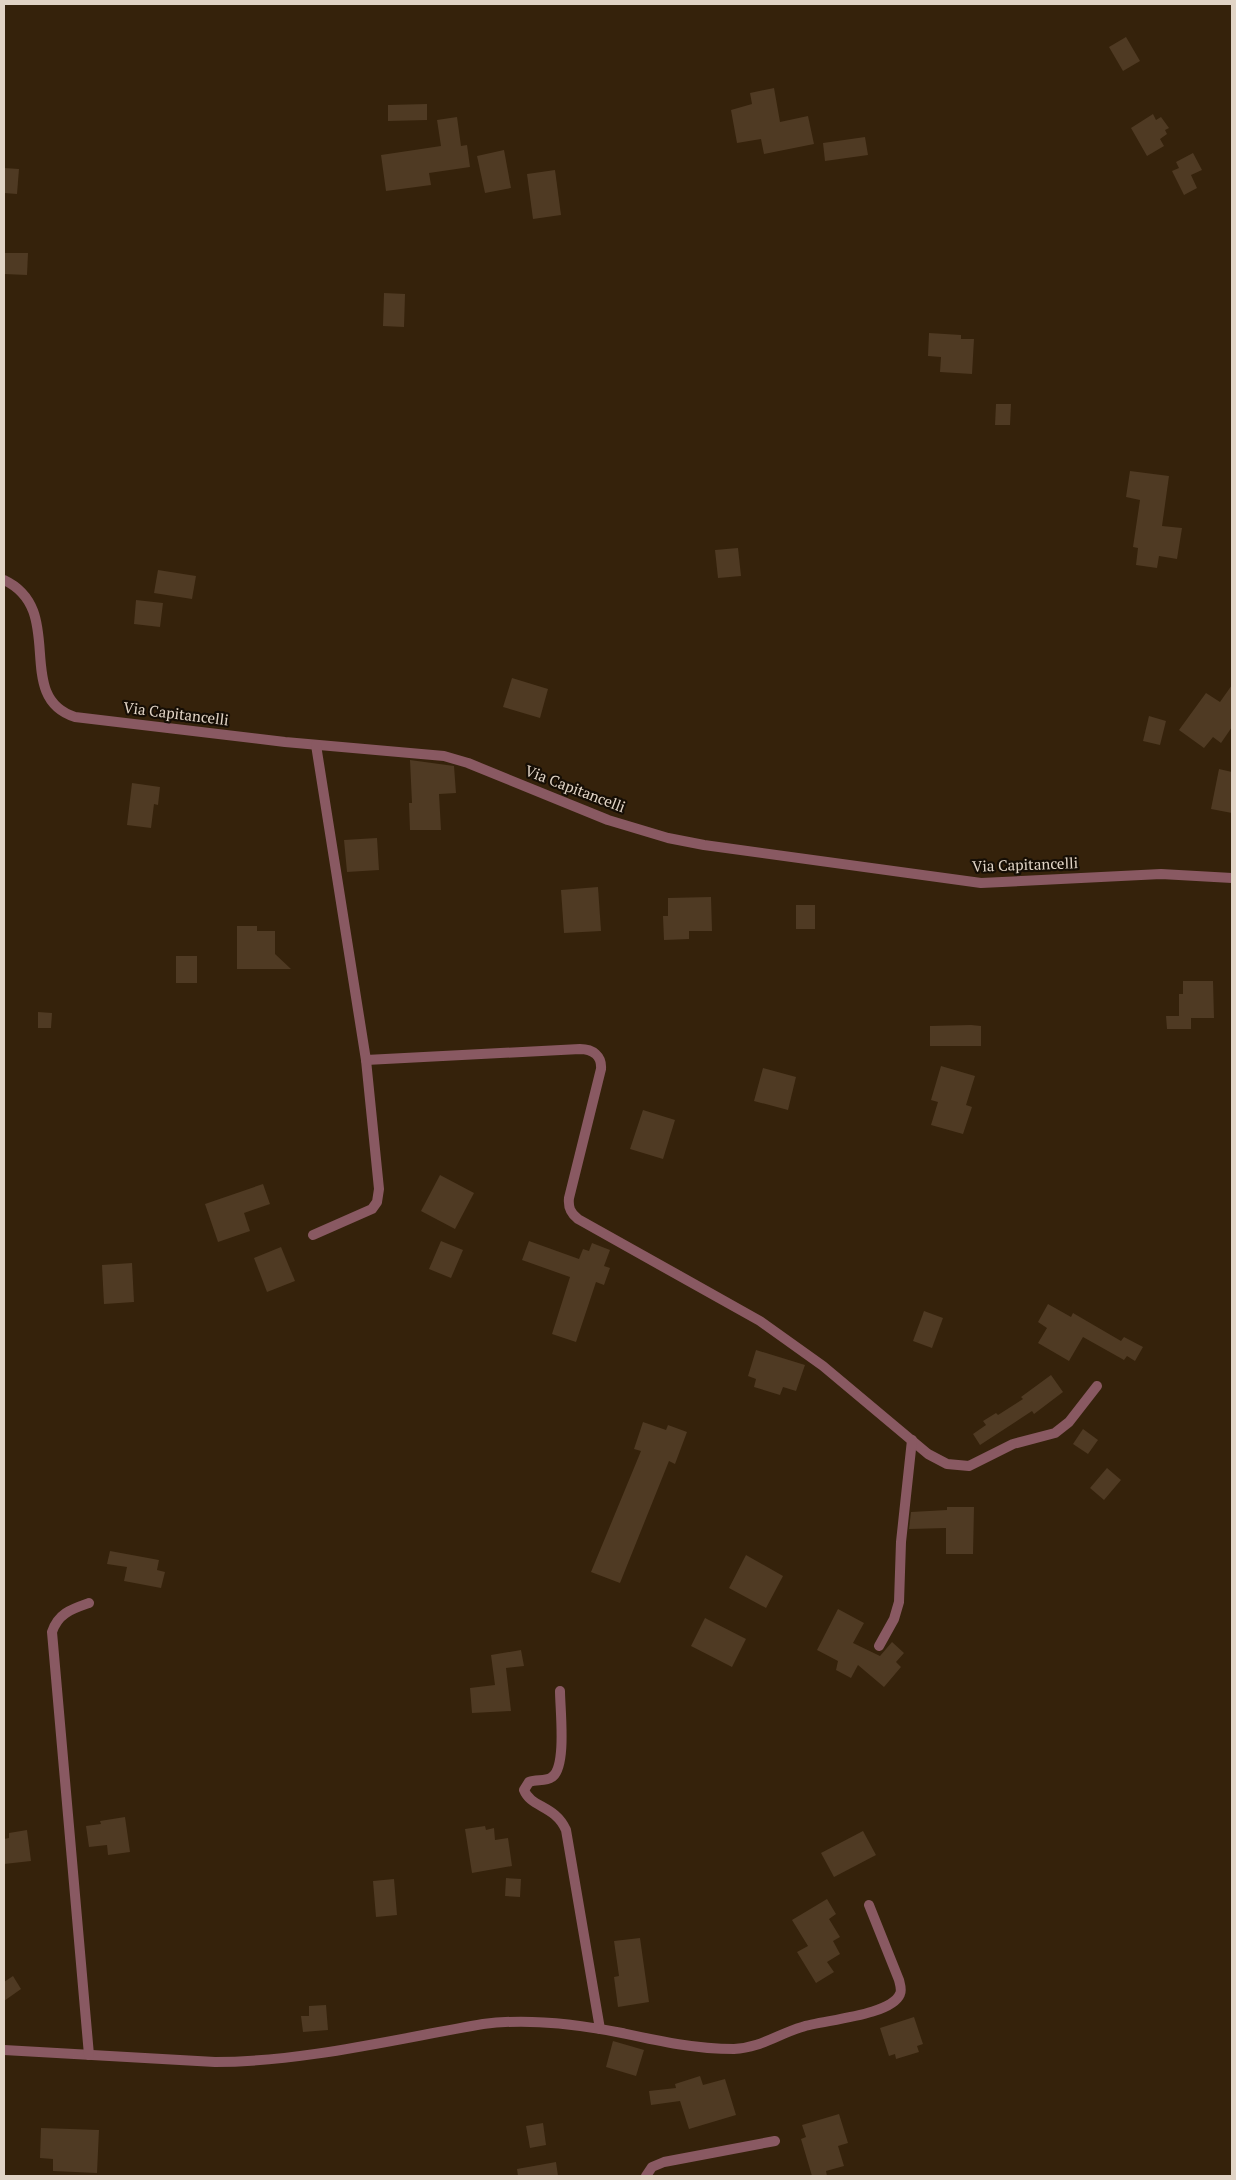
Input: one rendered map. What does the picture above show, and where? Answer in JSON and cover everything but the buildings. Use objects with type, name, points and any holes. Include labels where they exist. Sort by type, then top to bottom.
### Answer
[{"type":"street","name":"Via Capitancelli","points":[[4,580],[22,591],[32,606],[36,619],[44,688],[53,704],[63,712],[83,718],[316,745],[444,756],[468,763],[608,820],[658,835],[704,845],[889,872],[988,883],[1161,874],[1232,878]]},
{"type":"street","points":[[312,1234],[362,1215],[372,1209],[377,1202],[379,1189],[366,1060],[316,745]]},
{"type":"street","points":[[366,1060],[580,1048],[593,1051],[599,1058],[601,1069],[569,1198],[572,1213],[767,1326],[849,1385],[928,1454],[948,1464],[969,1466],[1013,1444],[1059,1431],[1069,1422],[1097,1386]]},
{"type":"street","points":[[878,1646],[894,1618],[899,1602],[902,1534],[912,1440]]},
{"type":"street","points":[[88,2055],[52,1632],[57,1621],[64,1613],[89,1603]]},
{"type":"street","points":[[560,1691],[561,1753],[559,1769],[550,1779],[529,1782],[524,1790],[530,1800],[555,1815],[566,1830],[600,2029]]},
{"type":"street","points":[[4,2050],[215,2062],[249,2061],[289,2057],[498,2022],[528,2022],[600,2029],[674,2045],[738,2048],[762,2044],[805,2026],[853,2017],[886,2006],[899,1997],[901,1989],[869,1905]]},
{"type":"street","points":[[646,2176],[652,2167],[664,2162],[775,2141]]}]
